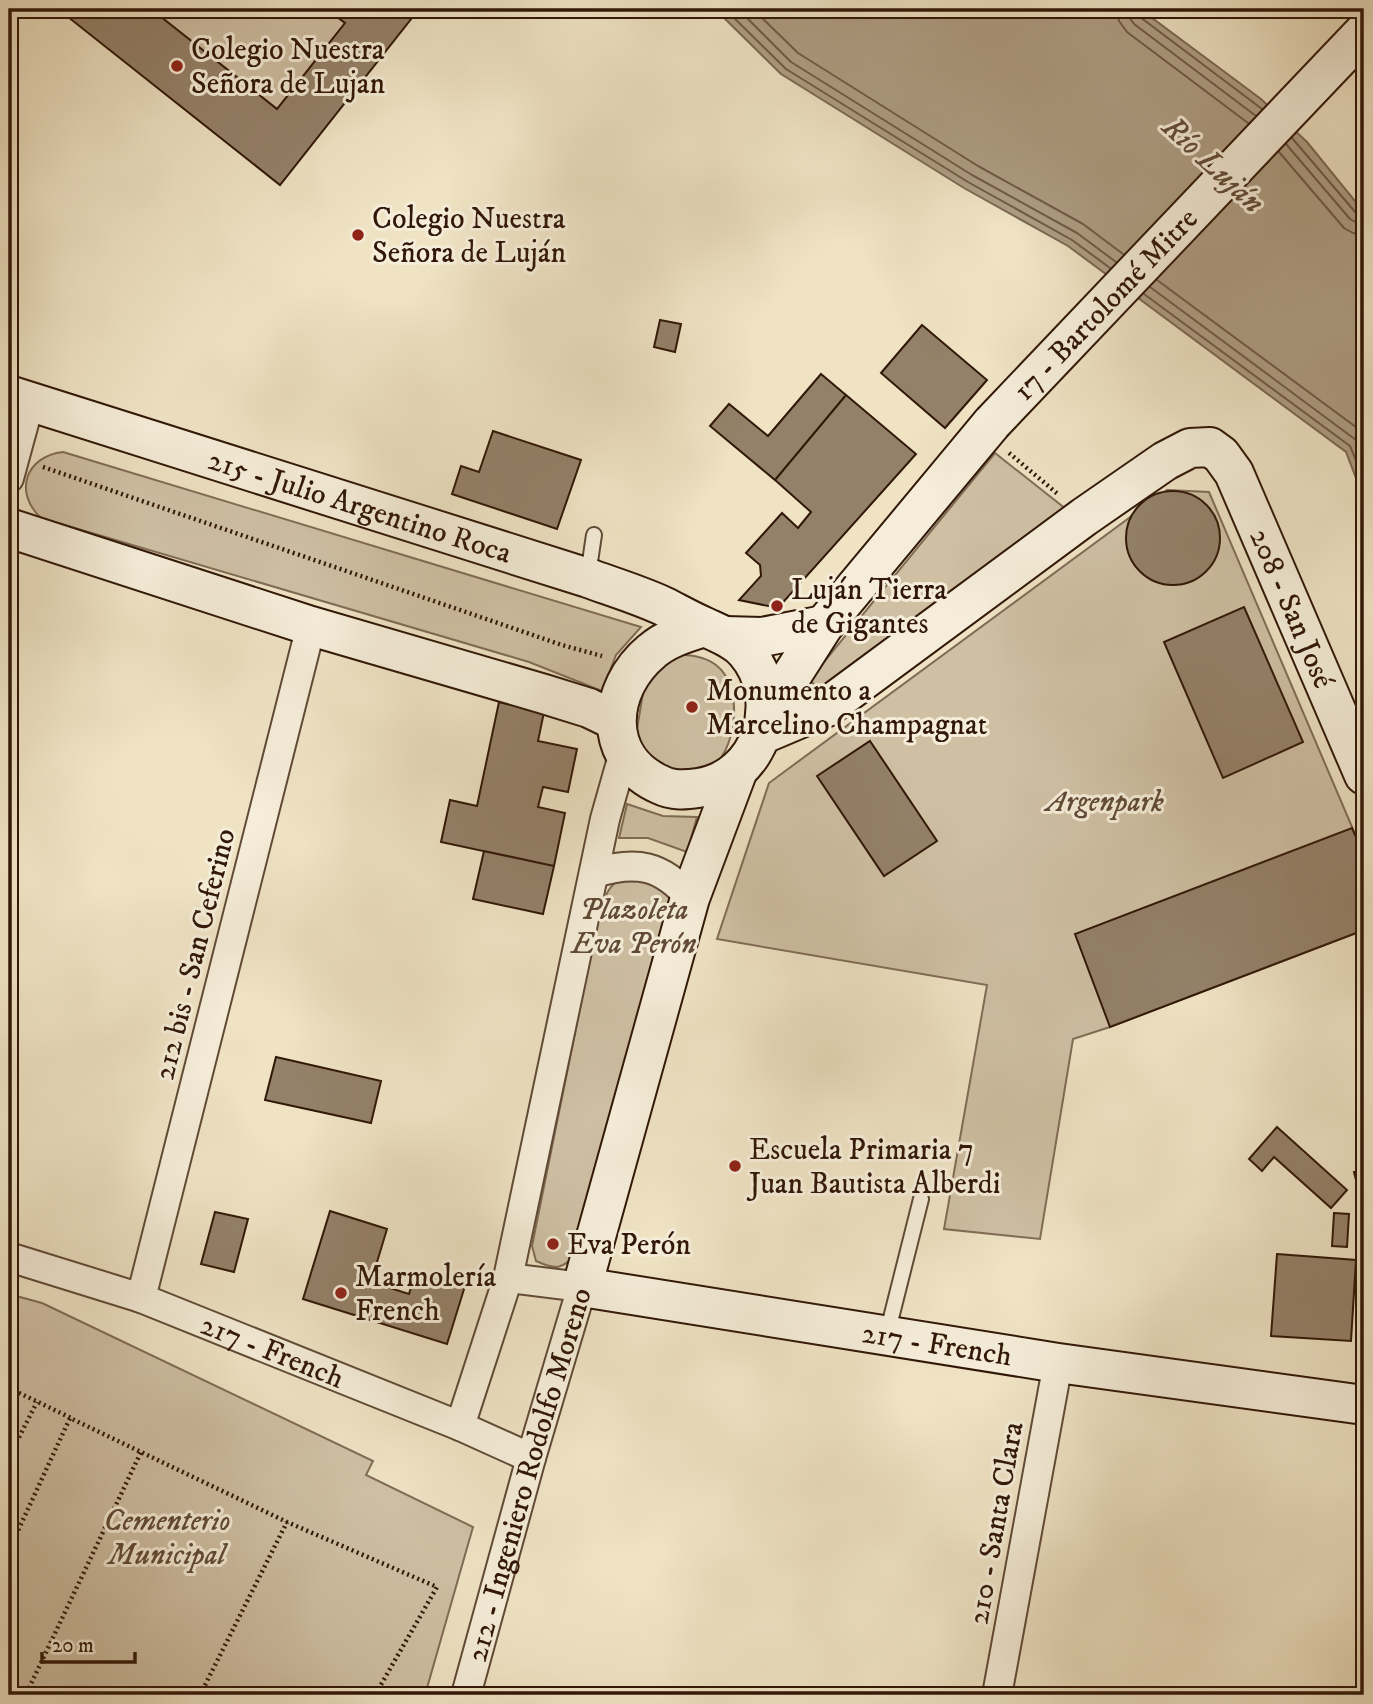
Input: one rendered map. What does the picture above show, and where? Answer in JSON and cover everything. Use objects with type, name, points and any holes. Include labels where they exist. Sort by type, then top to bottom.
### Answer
[{"type":"street","name":"17 - Bartolomé Mitre","points":[[997,435],[1364,33]]},
{"type":"street","points":[[12,468],[19,398]]},
{"type":"street","name":"215 - Julio Argentino Roca","points":[[19,398],[588,578],[661,605],[715,631],[762,637],[824,625]]},
{"type":"street","points":[[9,528],[311,626],[589,708],[620,736],[639,773],[665,787],[677,790],[705,787],[738,770],[751,754],[764,726],[824,625],[997,435]]},
{"type":"street","name":"208 - San José","points":[[764,726],[827,706],[1164,461],[1189,447],[1210,447],[1221,455],[1234,473],[1364,775]]},
{"type":"street","name":"212 bis - San Ceferino","points":[[141,1298],[311,626]]},
{"type":"street","points":[[460,1426],[508,1278],[595,873],[620,736],[624,686],[636,666],[662,643],[715,631],[745,650],[759,670],[766,692],[764,726]]},
{"type":"street","name":"212 - Ingeniero Rodolfo Moreno","points":[[466,1695],[690,898],[738,770]]},
{"type":"street","points":[[595,873],[616,866],[642,866],[674,880],[690,898]]},
{"type":"street","name":"217 - French","points":[[9,1257],[141,1298],[460,1426],[531,1458]]},
{"type":"street","name":"217 - French","points":[[508,1278],[582,1287],[1058,1363],[1364,1405]]},
{"type":"street","name":"210 - Santa Clara","points":[[997,1695],[1058,1363]]},
{"type":"lane","points":[[588,578],[594,535]]},
{"type":"lane","points":[[887,1336],[921,1199]]},
{"type":"path","points":[[997,435],[1041,480]]},
{"type":"path","points":[[12,468],[562,645],[636,666]]},
{"type":"path","points":[[9,1388],[287,1522],[437,1587],[375,1695]]},
{"type":"path","points":[[9,1457],[37,1402]]},
{"type":"path","points":[[9,1550],[70,1418],[80,1423]]},
{"type":"path","points":[[29,1688],[141,1452]]},
{"type":"path","points":[[201,1695],[287,1522]]},
{"type":"green space","points":[[151,9],[327,9],[345,23],[277,109]]},
{"type":"green space","points":[[63,452],[641,627],[616,655],[602,691],[529,662],[41,518],[27,497],[28,477],[40,460]]},
{"type":"green space","points":[[995,453],[1071,513],[819,691],[810,679]]},
{"type":"green space","name":"Argenpark","points":[[1167,490],[1209,492],[1364,855],[1364,930],[1073,1039],[1040,1239],[944,1229],[987,985],[717,939],[769,783]]},
{"type":"green space","points":[[675,654],[706,660],[716,665],[725,675],[731,688],[734,720],[725,751],[707,772],[664,778],[640,746],[637,729],[644,687],[657,664]]},
{"type":"green space","points":[[627,804],[663,816],[697,817],[687,852],[648,838],[619,838]]},
{"type":"green space","name":"Plazoleta Eva Perón","points":[[624,877],[661,885],[675,902],[577,1253],[567,1263],[554,1267],[536,1261],[532,1246],[599,914],[610,888]]},
{"type":"green space","name":"Cementerio Municipal","points":[[9,1294],[42,1303],[373,1461],[366,1475],[473,1527],[425,1695],[9,1695]]},
{"type":"water","name":"Río Luján","points":[[715,9],[1140,9],[1261,99],[1307,142],[1364,212],[1364,499],[1346,452],[1068,246],[964,188],[781,74]]},
{"type":"building","name":"Colegio Nuestra Señora de Lujan","points":[[58,9],[151,9],[277,109],[345,23],[327,9],[419,9],[280,185]]},
{"type":"building","points":[[660,320],[681,324],[675,352],[654,347]]},
{"type":"building","points":[[922,325],[987,380],[945,428],[881,373]]},
{"type":"building","points":[[821,374],[846,395],[775,480],[710,426],[729,404],[768,436]]},
{"type":"building","points":[[846,395],[916,454],[778,608],[739,600],[761,576],[760,565],[746,553],[782,513],[798,528],[811,512],[775,480]]},
{"type":"building","points":[[493,431],[581,460],[557,529],[452,494],[461,466],[479,472]]},
{"type":"building","points":[[1173,491],[1191,495],[1206,505],[1216,520],[1220,538],[1216,556],[1206,571],[1191,581],[1173,585],[1155,581],[1140,571],[1130,556],[1126,538],[1130,520],[1140,505],[1155,495]]},
{"type":"building","points":[[1244,607],[1303,742],[1223,778],[1164,642]]},
{"type":"building","points":[[499,702],[544,712],[538,741],[577,749],[568,792],[543,787],[538,807],[565,813],[554,866],[441,842],[450,800],[477,806]]},
{"type":"building","points":[[870,741],[937,841],[884,876],[817,776]]},
{"type":"building","points":[[1352,828],[1364,855],[1364,930],[1110,1027],[1075,934]]},
{"type":"building","points":[[484,851],[554,866],[543,914],[473,899]]},
{"type":"building","points":[[276,1057],[381,1081],[371,1123],[265,1100]]},
{"type":"building","points":[[1277,1127],[1347,1190],[1331,1208],[1274,1157],[1262,1171],[1249,1159]]},
{"type":"building","points":[[1364,1170],[1364,1194],[1360,1196],[1354,1172]]},
{"type":"building","points":[[330,1211],[387,1229],[371,1282],[409,1294],[416,1271],[465,1286],[447,1344],[303,1299]]},
{"type":"building","points":[[215,1212],[248,1219],[234,1272],[201,1264]]},
{"type":"building","points":[[1334,1213],[1349,1214],[1347,1247],[1332,1246]]},
{"type":"building","points":[[1277,1254],[1356,1260],[1351,1341],[1271,1336]]},
{"type":"place","name":"Colegio Nuestra Señora de Lujan","points":[[177,66]]},
{"type":"place","name":"Colegio Nuestra Señora de Luján","points":[[358,235]]},
{"type":"place","name":"Luján Tierra de Gigantes","points":[[777,606]]},
{"type":"place","name":"Monumento a Marcelino Champagnat","points":[[692,707]]},
{"type":"place","name":"Escuela Primaria 7 Juan Bautista Alberdi","points":[[735,1166]]},
{"type":"place","name":"Eva Perón","points":[[553,1244]]},
{"type":"place","name":"Marmolería French","points":[[341,1293]]}]
